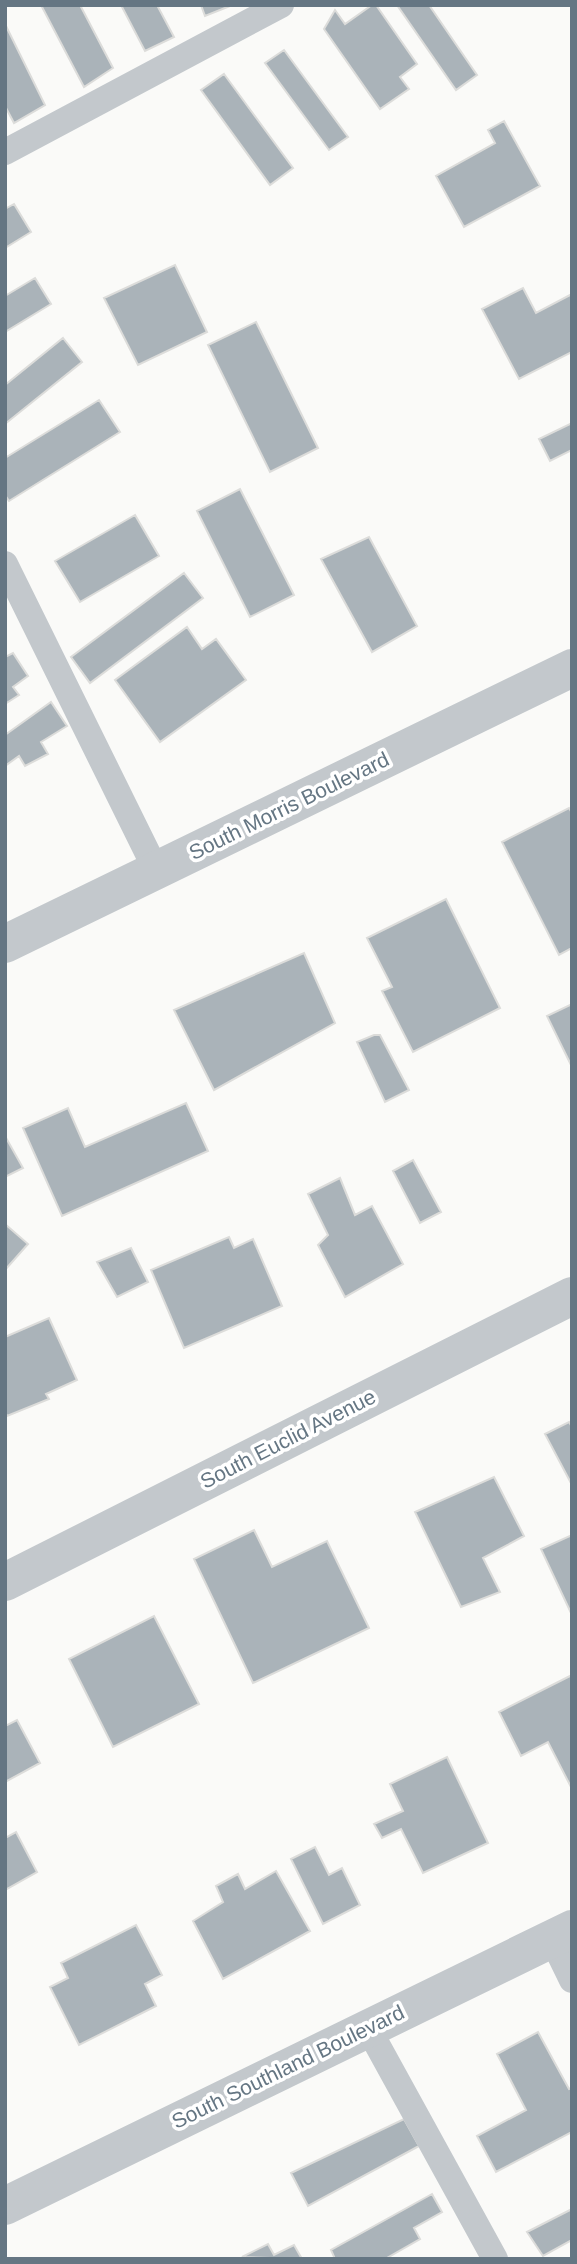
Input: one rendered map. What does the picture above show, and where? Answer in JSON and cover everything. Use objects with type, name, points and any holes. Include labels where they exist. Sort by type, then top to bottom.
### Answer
[{"type":"street","name":"South Morris Boulevard","points":[[5,944],[572,668]]},
{"type":"street","name":"South Euclid Avenue","points":[[5,1582],[572,1296]]},
{"type":"street","name":"South Southland Boulevard","points":[[5,2206],[562,1934]]},
{"type":"lane","points":[[5,152],[281,5]]},
{"type":"lane","points":[[5,564],[156,870]]},
{"type":"lane","points":[[562,1934],[572,1980]]},
{"type":"lane","points":[[368,2028],[495,2259]]},
{"type":"building","points":[[41,5],[80,5],[113,68],[84,87]]},
{"type":"building","points":[[121,5],[157,5],[174,37],[145,51]]},
{"type":"building","points":[[201,5],[230,5],[230,6],[205,16]]},
{"type":"building","points":[[376,5],[417,64],[400,77],[409,89],[380,109],[324,29],[335,10],[345,24]]},
{"type":"building","points":[[397,5],[429,5],[477,75],[456,90]]},
{"type":"building","points":[[5,24],[45,105],[14,123],[5,106]]},
{"type":"building","points":[[284,50],[348,137],[329,150],[265,63]]},
{"type":"building","points":[[224,74],[293,168],[270,185],[201,90]]},
{"type":"building","points":[[504,121],[540,186],[464,227],[436,176],[495,143],[488,130]]},
{"type":"building","points":[[14,204],[31,232],[5,248],[5,209]]},
{"type":"building","points":[[175,265],[207,332],[138,365],[104,298]]},
{"type":"building","points":[[35,278],[51,304],[5,332],[5,296]]},
{"type":"building","points":[[523,288],[536,313],[572,294],[572,352],[519,379],[482,309]]},
{"type":"building","points":[[256,322],[318,448],[270,472],[208,345]]},
{"type":"building","points":[[63,338],[82,362],[5,424],[5,385]]},
{"type":"building","points":[[99,400],[120,432],[9,501],[5,495],[5,458]]},
{"type":"building","points":[[572,423],[572,450],[550,461],[539,439]]},
{"type":"building","points":[[240,489],[294,595],[250,617],[197,511]]},
{"type":"building","points":[[135,515],[159,556],[80,602],[55,561]]},
{"type":"building","points":[[369,537],[417,626],[372,652],[321,559]]},
{"type":"building","points":[[184,573],[203,598],[90,683],[71,657]]},
{"type":"building","points":[[187,627],[202,649],[216,639],[246,680],[160,742],[115,680]]},
{"type":"building","points":[[13,653],[28,676],[13,687],[19,695],[5,704],[5,657]]},
{"type":"building","points":[[51,702],[67,726],[41,742],[48,754],[25,766],[19,756],[5,766],[5,735]]},
{"type":"building","points":[[569,808],[572,813],[572,948],[559,955],[502,842]]},
{"type":"building","points":[[446,899],[500,1008],[413,1052],[382,991],[392,987],[367,938]]},
{"type":"building","points":[[304,953],[335,1023],[214,1090],[174,1010]]},
{"type":"building","points":[[572,1004],[572,1067],[547,1016]]},
{"type":"building","points":[[380,1035],[409,1090],[385,1102],[357,1042]]},
{"type":"building","points":[[186,1103],[208,1151],[62,1216],[23,1128],[68,1108],[85,1147]]},
{"type":"building","points":[[5,1136],[23,1168],[5,1177]]},
{"type":"building","points":[[413,1160],[441,1212],[420,1223],[393,1171]]},
{"type":"building","points":[[340,1178],[355,1215],[372,1206],[403,1264],[345,1297],[318,1245],[328,1235],[308,1194]]},
{"type":"building","points":[[5,1224],[28,1244],[5,1270]]},
{"type":"building","points":[[229,1237],[234,1248],[253,1239],[282,1306],[184,1348],[151,1270]]},
{"type":"building","points":[[131,1248],[148,1282],[117,1297],[97,1262]]},
{"type":"building","points":[[49,1318],[77,1380],[46,1394],[49,1399],[7,1416],[5,1337]]},
{"type":"building","points":[[569,1422],[572,1427],[572,1485],[545,1434]]},
{"type":"building","points":[[494,1477],[524,1536],[483,1558],[500,1592],[461,1607],[415,1512]]},
{"type":"building","points":[[254,1530],[272,1567],[327,1541],[369,1628],[253,1683],[194,1559]]},
{"type":"building","points":[[572,1535],[572,1613],[571,1613],[541,1549]]},
{"type":"building","points":[[154,1616],[199,1704],[113,1747],[69,1659]]},
{"type":"building","points":[[572,1675],[571,1787],[548,1742],[521,1756],[499,1712]]},
{"type":"building","points":[[17,1720],[40,1763],[5,1782],[5,1726]]},
{"type":"building","points":[[447,1757],[488,1843],[423,1873],[401,1829],[382,1838],[374,1824],[403,1811],[390,1784]]},
{"type":"building","points":[[16,1832],[37,1872],[5,1890],[5,1838]]},
{"type":"building","points":[[315,1847],[329,1875],[342,1868],[360,1905],[323,1924],[291,1859]]},
{"type":"building","points":[[276,1871],[310,1931],[223,1979],[193,1921],[223,1902],[216,1886],[238,1874],[245,1889]]},
{"type":"building","points":[[136,1925],[162,1975],[145,1984],[156,2006],[79,2045],[50,1987],[68,1978],[61,1963]]},
{"type":"building","points":[[538,2032],[569,2089],[572,2088],[572,2132],[496,2172],[477,2136],[526,2110],[497,2054]]},
{"type":"building","points":[[404,2119],[419,2146],[308,2206],[291,2173]]},
{"type":"building","points":[[432,2194],[442,2212],[414,2228],[420,2239],[385,2259],[335,2259],[331,2250]]},
{"type":"building","points":[[572,2209],[572,2240],[543,2256],[527,2232]]},
{"type":"building","points":[[268,2244],[274,2255],[294,2245],[302,2259],[242,2257]]}]
